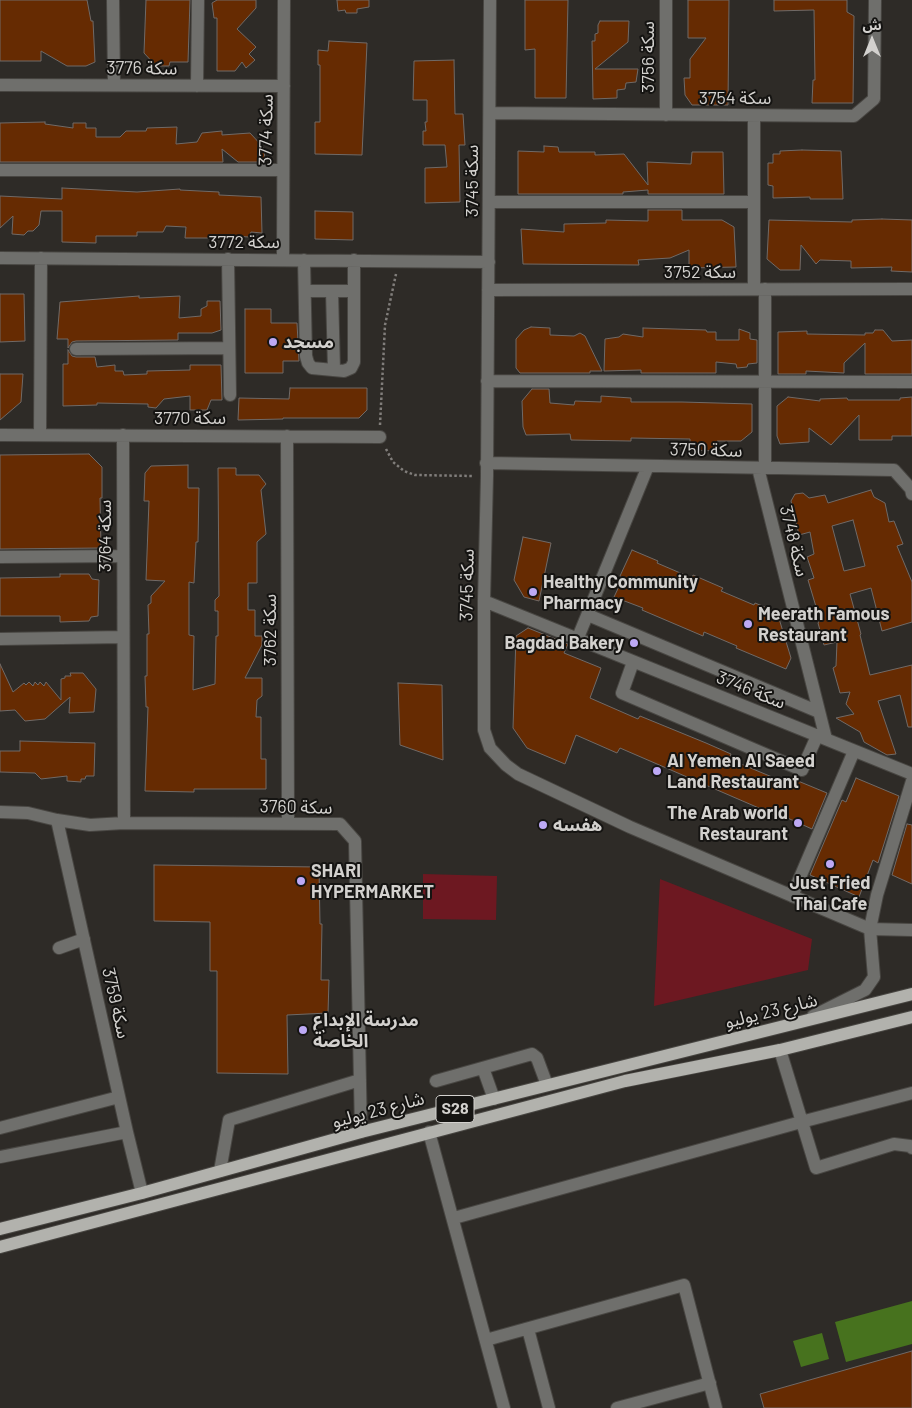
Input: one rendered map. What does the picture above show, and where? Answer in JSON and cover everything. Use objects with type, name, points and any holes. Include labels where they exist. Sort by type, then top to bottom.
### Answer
[{"type":"main road","name":"شارع 23 يوليو","points":[[0,1229],[142,1193],[361,1132],[912,994]]},
{"type":"main road","name":"شارع 23 يوليو","points":[[0,1248],[625,1081],[780,1050],[912,1017]]},
{"type":"street","points":[[113,0],[114,85]]},
{"type":"street","points":[[197,86],[198,0]]},
{"type":"street","name":"سكة 3774","points":[[284,0],[284,259]]},
{"type":"street","name":"سكة 3745","points":[[490,0],[487,469],[484,601],[484,730],[490,748],[506,765],[518,774],[630,827],[870,929]]},
{"type":"street","name":"سكة 3756","points":[[666,0],[666,115]]},
{"type":"street","name":"سكة 3754","points":[[490,113],[854,116],[874,99],[875,0]]},
{"type":"street","name":"سكة 3776","points":[[0,85],[284,86]]},
{"type":"street","name":"سكة 3748","points":[[754,116],[754,202],[765,382],[761,468],[820,712],[822,738]]},
{"type":"street","points":[[0,170],[283,170]]},
{"type":"street","points":[[489,202],[754,202]]},
{"type":"street","name":"سكة 3772","points":[[0,258],[488,262]]},
{"type":"street","points":[[40,435],[41,258]]},
{"type":"street","points":[[228,259],[230,396]]},
{"type":"street","points":[[304,260],[306,356],[308,363],[312,368],[344,371],[352,368],[354,362],[354,260]]},
{"type":"street","name":"سكة 3752","points":[[488,290],[912,289]]},
{"type":"street","points":[[305,290],[354,291]]},
{"type":"street","points":[[332,291],[334,370]]},
{"type":"street","points":[[76,349],[230,348]]},
{"type":"street","points":[[487,381],[912,382]]},
{"type":"street","name":"سكة 3770","points":[[0,435],[380,437]]},
{"type":"street","name":"سكة 3764","points":[[122,435],[124,823]]},
{"type":"street","name":"سكة 3762","points":[[287,436],[288,824]]},
{"type":"street","points":[[577,640],[648,466]]},
{"type":"street","name":"سكة 3750","points":[[487,469],[648,466],[894,470],[911,489],[912,494]]},
{"type":"street","points":[[0,557],[122,556]]},
{"type":"street","name":"سكة 3746","points":[[484,601],[912,774]]},
{"type":"street","points":[[588,615],[820,712]]},
{"type":"street","points":[[0,639],[122,637]]},
{"type":"street","points":[[633,662],[622,693],[802,770],[822,738]]},
{"type":"street","points":[[792,896],[854,751]]},
{"type":"street","points":[[804,1021],[864,990],[874,977],[870,929],[877,895],[912,781]]},
{"type":"street","name":"سكة 3760","points":[[0,812],[28,813],[90,825],[124,823],[340,824],[355,841],[361,1132]]},
{"type":"street","name":"سكة 3759","points":[[57,820],[142,1193]]},
{"type":"street","points":[[870,929],[912,931]]},
{"type":"street","points":[[59,948],[84,939]]},
{"type":"street","points":[[780,1050],[816,1168],[894,1144],[910,1146],[912,1148]]},
{"type":"street","points":[[436,1081],[532,1054],[537,1058],[547,1085]]},
{"type":"street","points":[[484,1068],[494,1099]]},
{"type":"street","points":[[220,1171],[229,1120],[360,1080]]},
{"type":"street","points":[[454,1218],[912,1093]]},
{"type":"street","points":[[0,1128],[119,1097]]},
{"type":"street","points":[[0,1156],[127,1132]]},
{"type":"street","points":[[429,1132],[454,1218],[504,1408]]},
{"type":"street","points":[[486,1340],[684,1285],[716,1408]]},
{"type":"street","points":[[528,1329],[550,1408]]},
{"type":"street","points":[[617,1408],[710,1383]]},
{"type":"path","points":[[399,260],[385,325],[380,437],[393,462],[404,471],[415,475],[487,469]]},
{"type":"shaded area","points":[[423,874],[497,876],[496,920],[423,919]]},
{"type":"shaded area","points":[[660,879],[812,939],[808,970],[654,1006]]},
{"type":"shaded area","points":[[912,1301],[912,1344],[846,1362],[835,1322]]},
{"type":"shaded area","points":[[822,1333],[829,1359],[801,1367],[793,1341]]},
{"type":"building","points":[[0,0],[87,0],[91,21],[93,21],[95,62],[86,66],[67,66],[41,51],[41,61],[0,61]]},
{"type":"building","points":[[146,0],[190,0],[188,62],[170,62],[169,66],[156,66],[144,53]]},
{"type":"building","points":[[217,0],[256,0],[256,8],[237,29],[256,47],[249,54],[255,60],[246,68],[242,62],[235,71],[217,71],[217,18],[214,18],[212,3]]},
{"type":"building","points":[[337,0],[369,0],[369,7],[357,9],[357,13],[346,13],[345,10],[338,11]]},
{"type":"building","points":[[525,0],[568,0],[566,98],[535,98],[535,49],[525,50]]},
{"type":"building","points":[[688,0],[729,0],[728,105],[692,105],[685,95],[684,78],[690,78],[690,59],[706,38],[688,38]]},
{"type":"building","points":[[774,0],[847,0],[847,12],[854,16],[853,103],[812,103],[813,80],[815,80],[814,10],[774,11]]},
{"type":"building","points":[[600,21],[629,21],[628,42],[595,69],[638,69],[636,82],[626,83],[625,89],[617,90],[617,98],[593,99],[592,41],[595,41],[595,34],[598,33]]},
{"type":"building","points":[[329,41],[367,43],[362,155],[315,154],[315,122],[320,122],[320,65],[318,65],[318,50],[328,51]]},
{"type":"building","points":[[454,60],[455,114],[463,114],[465,145],[459,145],[460,202],[425,203],[425,168],[447,167],[445,145],[423,145],[423,131],[426,131],[425,122],[427,122],[427,100],[413,100],[414,61]]},
{"type":"building","points":[[45,122],[45,124],[73,128],[73,123],[86,123],[86,128],[96,128],[96,137],[120,137],[126,131],[146,131],[147,128],[177,127],[176,144],[197,142],[202,133],[222,131],[222,135],[250,133],[264,148],[265,162],[238,162],[222,149],[223,162],[0,162],[0,123]]},
{"type":"building","points":[[544,146],[558,147],[559,152],[595,152],[595,155],[624,154],[648,185],[647,162],[691,164],[692,152],[723,152],[724,194],[648,194],[648,190],[623,192],[623,194],[518,194],[518,151],[544,152]]},
{"type":"building","points":[[780,151],[841,151],[843,199],[810,199],[810,197],[773,198],[773,186],[768,185],[768,163],[773,163],[773,154],[780,154]]},
{"type":"building","points":[[62,188],[137,192],[180,189],[219,192],[219,195],[261,197],[262,233],[251,232],[249,237],[220,235],[221,238],[185,238],[186,227],[166,226],[163,232],[137,232],[137,236],[96,236],[96,243],[62,242],[62,211],[41,211],[39,225],[33,231],[28,231],[24,235],[12,234],[13,216],[0,228],[0,196],[62,199]]},
{"type":"building","points":[[648,210],[682,210],[682,220],[722,220],[734,227],[736,267],[689,268],[689,250],[670,258],[638,260],[639,265],[523,264],[521,229],[564,232],[564,224],[606,223],[606,220],[648,221]]},
{"type":"building","points":[[315,211],[353,212],[353,240],[315,239]]},
{"type":"building","points":[[769,220],[852,222],[852,220],[912,220],[912,272],[891,271],[892,267],[851,268],[851,261],[820,260],[816,264],[801,245],[800,270],[780,270],[767,259]]},
{"type":"building","points":[[0,294],[24,294],[25,341],[0,342]]},
{"type":"building","points":[[139,296],[139,298],[180,296],[179,318],[201,316],[201,309],[207,306],[207,301],[220,301],[221,330],[212,333],[178,333],[178,340],[76,341],[72,342],[68,348],[68,339],[57,339],[60,302]]},
{"type":"building","name":"مسجد","points":[[245,309],[271,309],[271,323],[297,323],[299,361],[283,361],[283,373],[245,373]]},
{"type":"building","points":[[531,327],[550,328],[550,335],[574,336],[580,333],[585,336],[602,371],[590,371],[590,373],[520,373],[516,368],[516,339],[524,330]]},
{"type":"building","points":[[643,328],[706,330],[707,332],[716,332],[716,340],[739,340],[739,329],[750,333],[750,339],[757,340],[757,363],[737,368],[736,364],[716,362],[716,373],[641,373],[641,370],[604,371],[605,339],[619,337],[623,334],[643,337]]},
{"type":"building","points":[[875,330],[883,330],[892,341],[912,340],[912,374],[865,374],[865,343],[844,363],[844,373],[806,371],[806,374],[778,374],[778,332],[807,331],[807,334],[865,335],[865,333],[873,333]]},
{"type":"building","points":[[68,350],[72,356],[95,357],[97,367],[115,365],[115,371],[123,371],[124,375],[147,374],[147,371],[190,370],[190,365],[221,365],[222,400],[211,400],[207,410],[190,410],[190,396],[164,399],[156,408],[148,407],[148,404],[97,403],[97,405],[63,406],[63,364],[68,364]]},
{"type":"building","points":[[0,374],[23,374],[21,402],[0,420]]},
{"type":"building","points":[[290,388],[367,388],[367,410],[359,418],[238,420],[239,398],[289,399]]},
{"type":"building","points":[[532,389],[549,389],[550,403],[574,405],[575,401],[601,402],[601,396],[631,398],[631,402],[752,404],[752,432],[741,441],[717,441],[717,451],[690,450],[690,439],[631,438],[631,441],[571,440],[570,434],[526,435],[523,427],[522,401]]},
{"type":"building","points":[[788,397],[820,401],[820,399],[847,398],[848,400],[900,400],[900,398],[912,397],[912,436],[892,436],[892,440],[859,440],[859,415],[831,445],[809,428],[809,442],[780,444],[777,436],[777,406]]},
{"type":"building","points":[[89,454],[102,467],[102,498],[100,498],[101,548],[0,549],[0,455]]},
{"type":"building","points":[[188,465],[188,488],[199,488],[198,542],[196,542],[194,583],[189,582],[189,635],[194,636],[193,690],[215,684],[218,611],[215,611],[215,600],[219,596],[218,468],[236,468],[236,475],[259,475],[266,484],[261,490],[266,534],[257,542],[257,583],[248,583],[248,610],[255,610],[255,636],[262,636],[262,645],[245,678],[262,678],[262,696],[257,700],[256,717],[261,717],[261,759],[266,759],[266,789],[194,789],[194,792],[145,791],[148,707],[146,707],[145,676],[147,676],[147,634],[149,634],[148,605],[151,603],[151,596],[165,581],[146,580],[149,501],[144,501],[145,473],[151,466]]},
{"type":"building","points":[[871,490],[874,497],[885,503],[889,522],[894,521],[903,544],[897,546],[912,582],[912,622],[882,631],[871,588],[850,594],[870,675],[912,665],[912,727],[908,727],[900,695],[878,701],[896,754],[887,755],[864,742],[860,732],[836,718],[854,714],[846,704],[850,692],[840,693],[833,668],[836,666],[837,642],[824,645],[818,623],[820,620],[808,580],[814,578],[807,557],[814,554],[810,532],[799,535],[791,501],[795,494],[803,493],[809,498],[825,495],[828,503]],"holes":[[[853,520],[865,566],[844,571],[832,526]]]},
{"type":"building","points":[[523,537],[551,543],[539,601],[524,597],[514,580]]},
{"type":"building","points":[[632,550],[692,578],[693,575],[723,588],[721,591],[754,605],[755,603],[777,612],[791,658],[786,669],[704,632],[703,636],[642,610],[643,608],[614,597],[623,578],[620,576]]},
{"type":"building","points":[[60,574],[89,574],[92,579],[99,580],[98,616],[91,617],[89,621],[60,622],[60,616],[0,616],[0,578],[60,577]]},
{"type":"building","points":[[528,628],[568,644],[564,653],[601,668],[590,698],[638,719],[640,716],[706,743],[731,754],[729,759],[796,787],[798,781],[827,793],[812,829],[783,816],[782,818],[620,748],[617,753],[576,735],[565,764],[527,748],[513,728],[516,636]]},
{"type":"building","points":[[0,664],[13,692],[24,683],[26,685],[29,682],[33,686],[35,682],[38,685],[40,682],[44,686],[46,682],[61,700],[61,679],[65,678],[65,676],[71,676],[70,673],[83,673],[96,689],[94,712],[69,713],[70,697],[45,719],[25,721],[15,710],[0,711]]},
{"type":"building","points":[[398,683],[442,685],[443,760],[400,745]]},
{"type":"building","points":[[20,741],[95,743],[94,776],[86,776],[85,779],[81,779],[81,782],[67,781],[67,776],[41,779],[35,773],[0,772],[0,751],[20,751]]},
{"type":"building","points":[[856,778],[899,796],[878,863],[873,860],[859,897],[810,875],[842,800],[846,802]]},
{"type":"building","points":[[907,824],[912,825],[912,884],[892,875]]},
{"type":"building","points":[[154,865],[319,867],[320,924],[322,924],[321,980],[329,980],[328,1013],[287,1015],[288,1074],[217,1073],[217,971],[210,971],[210,922],[154,921]]},
{"type":"building","points":[[912,1351],[912,1408],[764,1408],[760,1394]]},
{"type":"place","name":"مسجد","points":[[273,342]]},
{"type":"place","name":"Healthy Community Pharmacy","points":[[533,592]]},
{"type":"place","name":"Meerath Famous Restaurant","points":[[748,624]]},
{"type":"place","name":"Bagdad Bakery","points":[[634,643]]},
{"type":"place","name":"Al Yemen Al Saeed Land Restaurant","points":[[657,771]]},
{"type":"place","name":"The Arab world Restaurant","points":[[798,823]]},
{"type":"place","name":"هفسه","points":[[543,825]]},
{"type":"place","name":"Just Fried Thai Cafe","points":[[830,864]]},
{"type":"place","name":"SHARI HYPERMARKET","points":[[301,881]]},
{"type":"place","name":"مدرسة الإبداع الخاصة","points":[[303,1030]]}]
